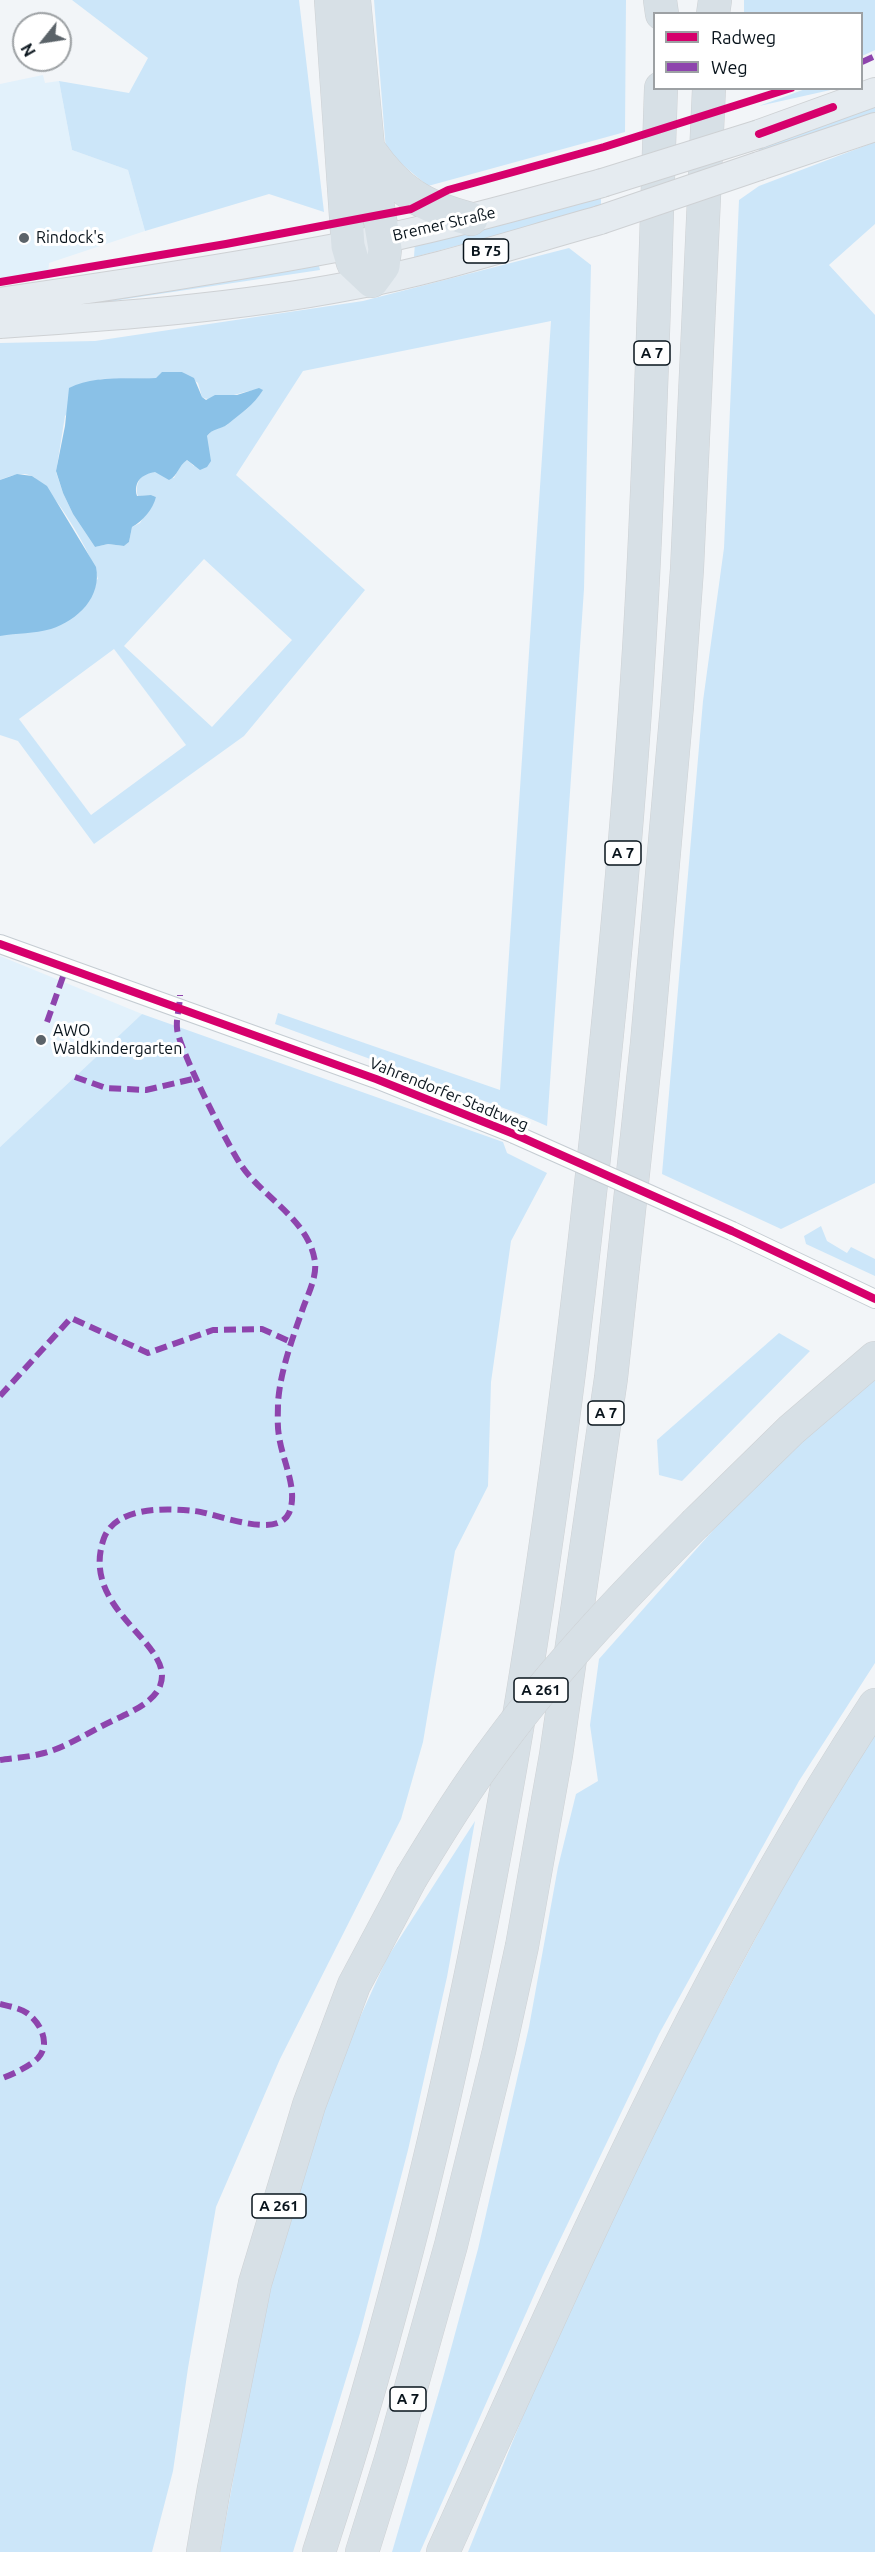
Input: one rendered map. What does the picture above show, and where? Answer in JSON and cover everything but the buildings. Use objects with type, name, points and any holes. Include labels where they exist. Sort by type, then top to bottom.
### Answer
[{"type":"highway","points":[[331,0],[348,246],[354,263],[372,281],[384,261],[384,238],[368,147],[354,0]]},
{"type":"highway","name":"A 7","points":[[319,2552],[354,2445],[408,2252],[473,1973],[531,1650],[572,1365],[610,1012],[641,617],[661,90]]},
{"type":"highway","name":"A 7","points":[[362,2552],[391,2459],[451,2246],[499,2051],[522,1946],[556,1755],[609,1390],[647,1043],[687,569],[708,90]]},
{"type":"highway","points":[[368,147],[389,177],[409,194],[430,206],[471,219]]},
{"type":"highway","name":"A 261","points":[[203,2552],[255,2283],[305,2116],[354,1985],[411,1878],[479,1772],[531,1702],[584,1640],[696,1522],[791,1430],[875,1358]]},
{"type":"highway","points":[[443,2552],[632,2141],[693,2016],[748,1915],[875,1705]]},
{"type":"main road","name":"Bremer Straße","points":[[0,302],[236,266],[348,246],[471,219],[602,183],[759,134],[875,92]]},
{"type":"main road","name":"B 75","points":[[0,324],[112,316],[238,302],[372,281],[600,220],[875,126]]},
{"type":"street","name":"Vahrendorfer Stadtweg","points":[[0,944],[376,1079],[514,1134],[732,1231],[875,1299]]},
{"type":"shaded area","points":[[72,0],[299,0],[324,212],[269,194],[145,231],[128,170],[72,150],[59,81],[129,93],[148,58]]},
{"type":"shaded area","points":[[374,0],[626,0],[625,132],[428,186],[386,151]]},
{"type":"shaded area","points":[[744,0],[875,0],[875,50],[863,56],[863,12],[744,12]]},
{"type":"shaded area","points":[[43,75],[45,83],[59,81],[72,150],[128,170],[145,231],[49,263],[48,274],[0,282],[0,84]]},
{"type":"shaded area","points":[[803,90],[831,90],[759,106]]},
{"type":"shaded area","points":[[875,102],[875,113],[759,155],[759,146]]},
{"type":"shaded area","points":[[875,142],[875,224],[829,265],[875,315],[875,1183],[781,1229],[662,1174],[703,701],[724,548],[739,200],[759,186]]},
{"type":"shaded area","points":[[601,196],[601,208],[414,257],[415,242]]},
{"type":"shaded area","points":[[569,248],[591,265],[584,589],[547,1126],[275,1024],[278,1013],[500,1090],[551,321],[303,371],[236,475],[365,590],[244,736],[94,844],[18,741],[0,735],[0,636],[98,579],[81,539],[41,483],[32,476],[24,474],[0,480],[0,343],[95,341],[363,301]],"holes":[[[182,372],[198,383],[202,397],[208,399],[262,390],[247,409],[227,425],[213,430],[207,436],[207,445],[194,466],[187,460],[181,464],[174,478],[155,472],[142,476],[137,487],[138,496],[156,497],[140,523],[132,527],[129,542],[124,546],[108,544],[95,547],[73,514],[56,472],[65,416],[100,379],[156,378]],[[204,559],[292,640],[212,727],[124,646]],[[114,649],[186,745],[91,815],[19,719]]]},
{"type":"shaded area","points":[[318,262],[320,270],[119,300],[103,305],[47,305]]},
{"type":"shaded area","points":[[0,956],[142,1014],[0,1147]]},
{"type":"shaded area","points":[[142,1014],[503,1142],[507,1153],[547,1173],[511,1241],[491,1382],[488,1486],[455,1551],[423,1742],[401,1819],[280,2059],[216,2207],[173,2471],[152,2552],[0,2552],[0,1147]]},
{"type":"shaded area","points":[[821,1226],[827,1241],[847,1253],[851,1247],[875,1259],[875,1276],[806,1244],[804,1236]]},
{"type":"shaded area","points":[[779,1333],[810,1351],[682,1481],[659,1475],[657,1440]]},
{"type":"shaded area","points":[[875,1376],[875,1663],[799,1781],[659,2034],[543,2275],[420,2552],[392,2552],[478,2249],[529,2027],[558,1867],[576,1794],[598,1781],[590,1725],[599,1659],[754,1484]]},
{"type":"shaded area","points":[[875,1724],[875,2552],[468,2552],[550,2349],[640,2154],[853,1757]]},
{"type":"shaded area","points":[[475,1821],[447,1977],[408,2150],[360,2333],[293,2552],[220,2552],[251,2381],[271,2287],[297,2189],[325,2102],[351,2037],[387,1958]]},
{"type":"water","points":[[162,372],[182,372],[194,378],[202,397],[206,400],[215,395],[237,395],[259,388],[263,390],[242,413],[207,436],[211,461],[207,467],[200,470],[187,460],[169,480],[155,472],[140,480],[136,487],[137,496],[156,497],[147,514],[132,527],[129,542],[124,546],[108,544],[95,547],[73,514],[56,471],[65,426],[69,388],[100,379],[156,378]]},
{"type":"water","points":[[17,474],[32,476],[47,486],[96,567],[97,578],[92,597],[86,606],[70,620],[45,631],[0,636],[0,480]]},
{"type":"marked path","points":[[863,62],[875,56]]},
{"type":"marked path","points":[[47,1022],[66,968]]},
{"type":"marked path","points":[[0,1760],[39,1754],[69,1743],[138,1708],[151,1698],[160,1686],[161,1670],[155,1655],[115,1606],[104,1586],[100,1564],[104,1538],[119,1520],[143,1511],[170,1509],[194,1511],[245,1523],[272,1524],[282,1521],[289,1513],[292,1504],[291,1485],[278,1432],[279,1391],[294,1333],[313,1281],[315,1262],[304,1233],[295,1221],[250,1177],[215,1119],[179,1038],[177,1024],[180,995]]},
{"type":"marked path","points":[[75,1077],[106,1088],[146,1090],[197,1078]]},
{"type":"marked path","points":[[0,1396],[71,1318],[148,1353],[213,1330],[262,1329],[291,1342]]},
{"type":"marked path","points":[[0,2004],[17,2008],[32,2017],[40,2028],[44,2040],[44,2046],[38,2058],[25,2068],[0,2079]]},
{"type":"cycle path","points":[[0,282],[226,244],[411,209],[448,190],[604,147],[785,90]]},
{"type":"cycle path","points":[[759,134],[833,107]]},
{"type":"cycle path","points":[[0,944],[376,1079],[514,1134],[732,1231],[875,1299]]},
{"type":"place","name":"Rindock's","points":[[24,238]]},
{"type":"place","name":"AWO Waldkindergarten","points":[[41,1040]]}]
